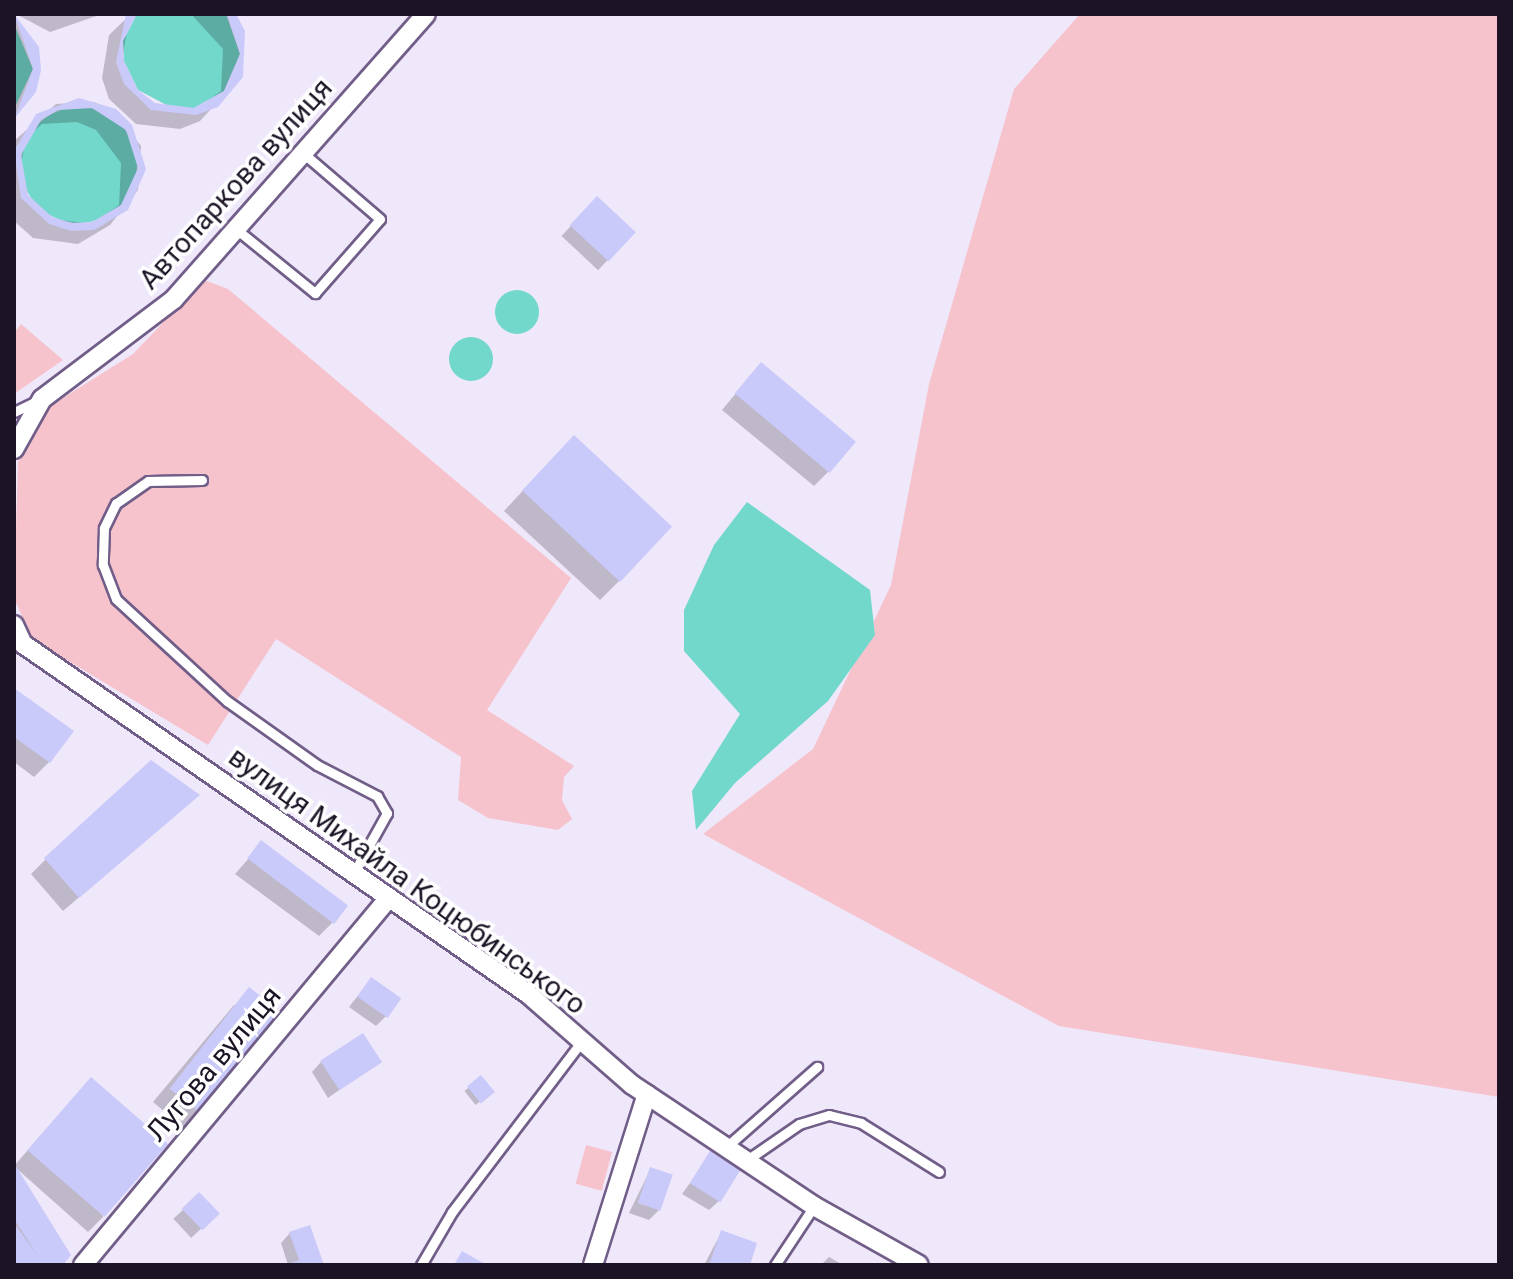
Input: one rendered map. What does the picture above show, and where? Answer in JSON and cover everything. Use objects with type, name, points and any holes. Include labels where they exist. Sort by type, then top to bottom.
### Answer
[{"type":"street","name":"Автопаркова вулиця","points":[[14,449],[42,399],[174,299],[426,14]]},
{"type":"street","points":[[14,625],[18,641]]},
{"type":"street","name":"вулиця Михайла Коцюбинського","points":[[18,641],[389,898],[582,1041],[647,1094],[744,1162],[814,1206],[919,1265]]},
{"type":"street","name":"Лугова вулиця","points":[[83,1265],[389,898]]},
{"type":"street","points":[[593,1265],[647,1094]]},
{"type":"lane","points":[[236,229],[315,293],[380,219],[303,153]]},
{"type":"lane","points":[[14,412],[42,399]]},
{"type":"lane","points":[[202,480],[148,481],[116,503],[104,528],[103,565],[116,599],[227,701],[317,765],[377,796],[387,813],[353,874]]},
{"type":"lane","points":[[421,1265],[452,1212],[582,1041]]},
{"type":"lane","points":[[725,1148],[817,1067]]},
{"type":"lane","points":[[744,1162],[799,1124],[829,1115],[861,1123],[939,1172]]},
{"type":"lane","points":[[775,1265],[814,1206]]},
{"type":"shaded area","points":[[137,14],[226,14],[240,54],[224,91],[194,108],[174,109],[138,90],[124,61],[123,41]]},
{"type":"shaded area","points":[[1080,14],[1499,14],[1499,1097],[1059,1026],[703,834],[813,749],[891,585],[929,384],[1014,89]]},
{"type":"shaded area","points":[[14,24],[33,69],[14,109]]},
{"type":"shaded area","points":[[79,107],[101,112],[120,124],[132,143],[137,165],[132,187],[120,206],[101,218],[79,223],[57,218],[38,206],[26,187],[21,165],[26,143],[38,124],[57,112]]},
{"type":"shaded area","points":[[204,280],[228,289],[571,578],[487,710],[574,766],[564,777],[562,800],[572,819],[558,830],[488,818],[458,800],[461,757],[276,639],[208,745],[32,639],[14,598],[18,462],[50,406],[133,354]]},
{"type":"shaded area","points":[[517,290],[532,297],[539,312],[532,327],[517,334],[502,327],[495,312],[502,297]]},
{"type":"shaded area","points":[[21,324],[63,360],[14,394],[14,333]]},
{"type":"shaded area","points":[[471,337],[486,344],[493,359],[486,374],[471,381],[456,374],[449,359],[456,344]]},
{"type":"shaded area","points":[[747,502],[870,590],[875,635],[828,701],[735,783],[696,830],[692,791],[740,714],[684,651],[684,610],[714,545]]},
{"type":"shaded area","points":[[586,1145],[612,1152],[602,1191],[576,1184]]},
{"type":"building","points":[[14,14],[39,47],[41,70],[36,92],[14,119],[33,69]]},
{"type":"building","points":[[126,14],[137,14],[123,41],[124,61],[138,90],[155,103],[194,108],[224,91],[240,54],[227,14],[236,14],[245,31],[243,77],[218,107],[196,115],[151,110],[124,84],[116,62]]},
{"type":"building","points":[[79,98],[116,109],[132,125],[146,169],[128,210],[94,230],[71,231],[49,224],[21,198],[14,151],[36,114]],"holes":[[[92,108],[126,130],[138,168],[121,205],[92,222],[72,223],[52,217],[28,195],[21,155],[41,120],[58,110]]]},
{"type":"building","points":[[597,196],[636,232],[608,261],[570,225]]},
{"type":"building","points":[[761,362],[856,442],[830,473],[735,393]]},
{"type":"building","points":[[574,435],[672,526],[620,582],[522,491]]},
{"type":"building","points":[[14,688],[74,731],[50,763],[14,737]]},
{"type":"building","points":[[151,760],[200,795],[79,898],[44,858]]},
{"type":"building","points":[[261,840],[348,906],[334,924],[247,858]]},
{"type":"building","points":[[371,977],[401,998],[388,1018],[357,997]]},
{"type":"building","points":[[249,987],[283,1013],[203,1115],[170,1089]]},
{"type":"building","points":[[363,1033],[382,1062],[339,1090],[320,1061]]},
{"type":"building","points":[[481,1075],[495,1092],[481,1103],[467,1086]]},
{"type":"building","points":[[91,1077],[168,1144],[104,1217],[27,1150]]},
{"type":"building","points":[[710,1151],[741,1170],[720,1202],[690,1183]]},
{"type":"building","points":[[14,1163],[71,1255],[63,1265],[14,1265],[14,1223],[38,1256],[14,1219]]},
{"type":"building","points":[[650,1167],[673,1175],[660,1211],[638,1203]]},
{"type":"building","points":[[199,1192],[220,1214],[203,1230],[182,1209]]},
{"type":"building","points":[[310,1225],[324,1265],[285,1265],[299,1260],[289,1232]]},
{"type":"building","points":[[721,1230],[757,1243],[750,1265],[709,1265]]},
{"type":"building","points":[[462,1251],[483,1263],[454,1265]]}]
